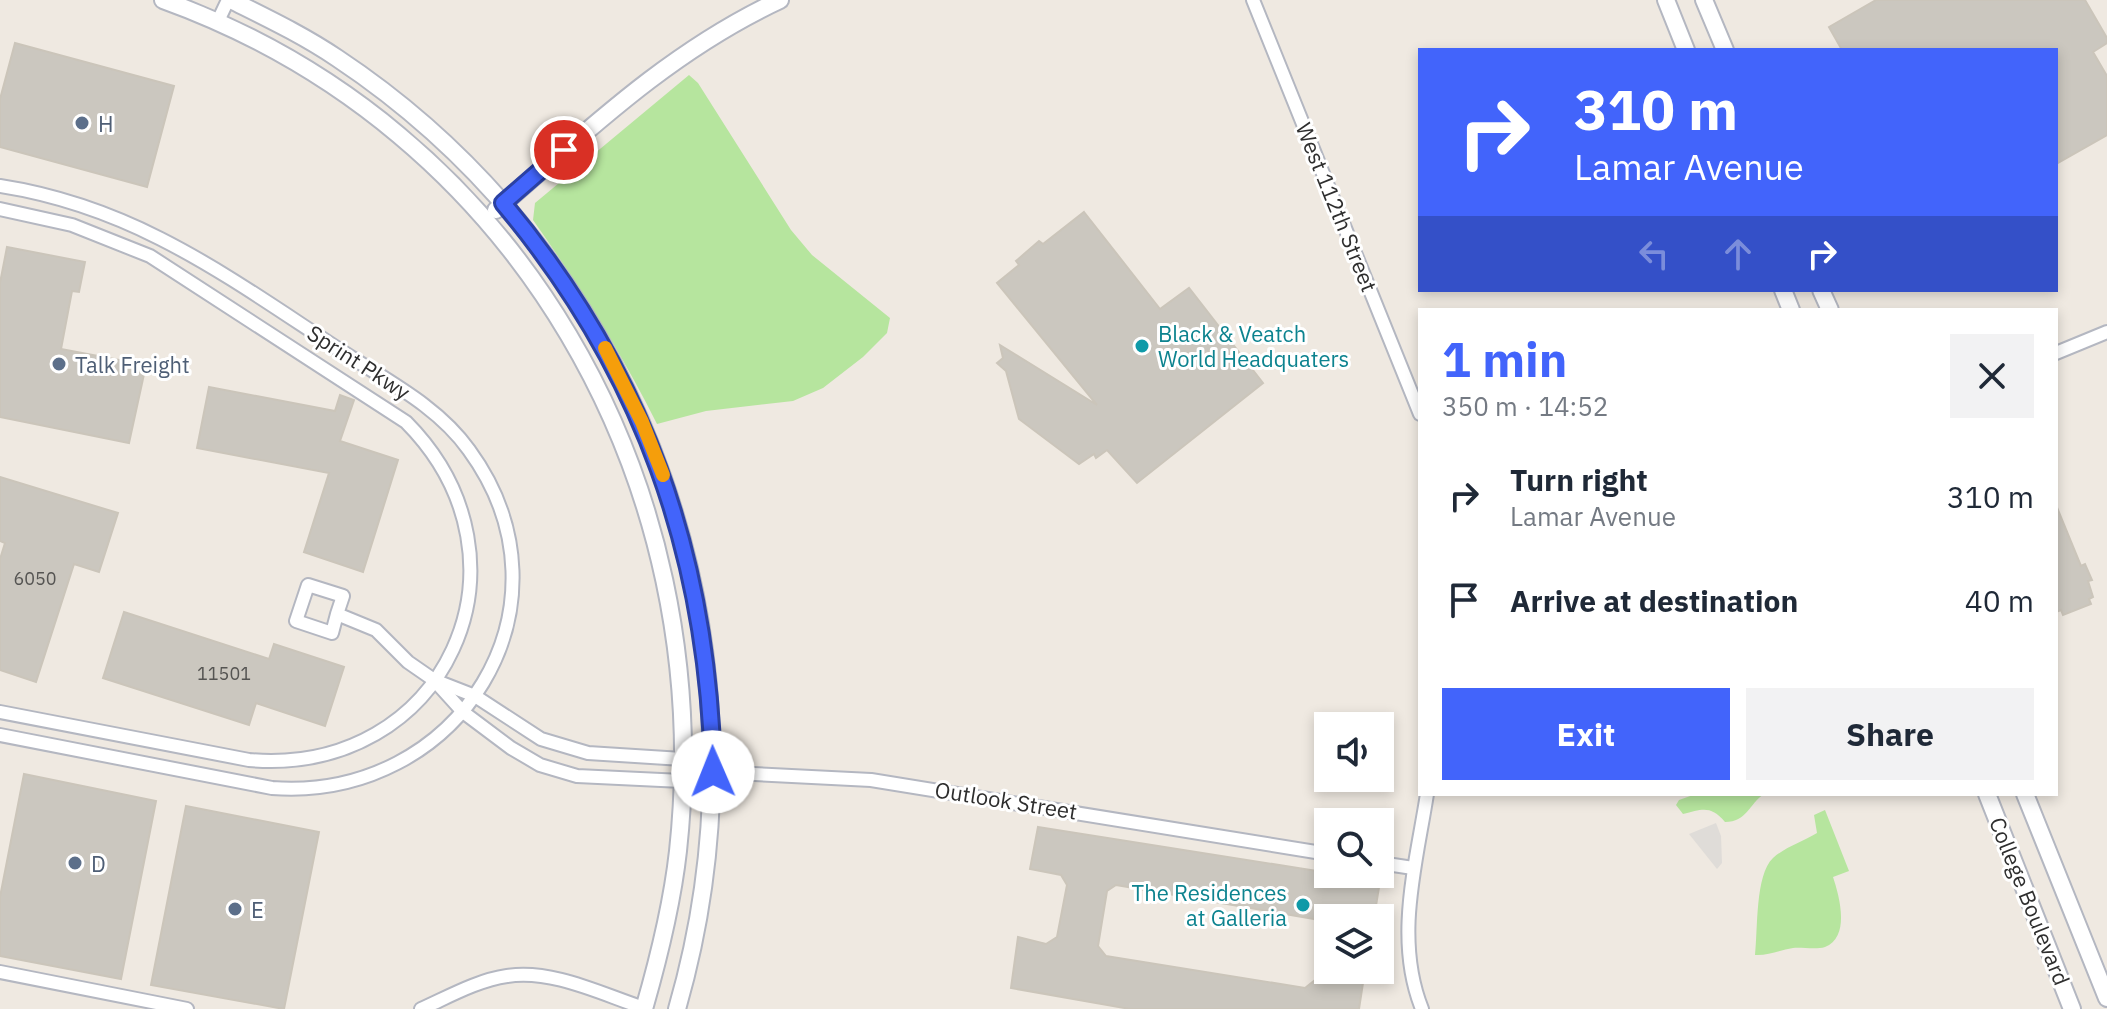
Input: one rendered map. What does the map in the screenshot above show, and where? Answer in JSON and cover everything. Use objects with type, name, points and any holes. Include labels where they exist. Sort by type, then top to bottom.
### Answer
[{"type":"street","points":[[163,0],[218,21],[295,61],[358,103],[412,147],[485,219],[525,270],[575,344],[631,460],[655,534],[669,603],[678,684],[682,781],[678,852],[670,905],[644,1008],[554,979],[528,974],[485,981],[421,1009]]},
{"type":"street","points":[[218,21],[229,0],[304,38],[370,81],[442,141],[503,203],[547,258],[590,323],[630,396],[663,474],[684,542],[701,623],[709,688],[713,772],[699,928],[677,1009]]},
{"type":"street","points":[[485,219],[608,111],[669,63],[729,26],[780,0]]},
{"type":"street","name":"West 112th Street","points":[[1253,0],[1418,409]]},
{"type":"street","points":[[1666,0],[1685,48]]},
{"type":"street","points":[[1704,0],[1724,48]]},
{"type":"street","name":"Sprint Pkwy","points":[[0,186],[83,205],[161,237],[408,394],[458,436],[479,464],[496,499],[507,535],[511,571],[509,605],[501,642],[475,696],[438,737],[392,768],[354,782],[313,789],[272,788],[0,735]]},
{"type":"street","name":"Sprint Pkwy","points":[[0,209],[72,225],[150,256],[390,410],[420,436],[454,488],[471,550],[470,587],[462,627],[446,663],[415,704],[376,734],[340,751],[288,761],[249,760],[0,712]]},
{"type":"street","points":[[2058,352],[2107,332]]},
{"type":"street","points":[[308,585],[343,596],[337,614],[332,633],[296,621],[308,585]]},
{"type":"street","points":[[337,614],[376,630],[408,662],[434,680],[463,712],[511,748],[558,772],[597,779],[682,781]]},
{"type":"street","points":[[434,680],[475,696],[521,728],[562,746],[600,755],[682,759],[713,772]]},
{"type":"street","name":"Outlook Street","points":[[682,781],[713,772],[894,783],[1314,852]]},
{"type":"street","points":[[1422,1009],[1408,951],[1413,868],[1427,796]]},
{"type":"street","name":"College Boulevard","points":[[1988,796],[2072,1009]]},
{"type":"street","name":"College Boulevard","points":[[2026,796],[2107,998]]},
{"type":"street","points":[[1394,865],[1413,868]]},
{"type":"street","points":[[0,972],[187,1009]]},
{"type":"green space","points":[[689,75],[698,83],[791,230],[812,255],[890,318],[887,333],[863,357],[823,388],[793,401],[706,411],[657,424],[599,319],[533,220],[535,203]]},
{"type":"green space","points":[[1690,796],[1762,796],[1743,816],[1725,822],[1706,810],[1683,814],[1676,805],[1679,800]]},
{"type":"green space","points":[[1825,810],[1849,871],[1833,877],[1841,915],[1838,934],[1825,947],[1793,948],[1755,955],[1758,903],[1767,866],[1783,851],[1817,833],[1814,815]]},
{"type":"shaded area","points":[[1716,823],[1721,836],[1722,863],[1717,869],[1689,834]]},
{"type":"building","points":[[1876,0],[2085,0],[2107,38],[2107,43],[2093,52],[2107,76],[2107,135],[2058,163],[2058,48],[1841,48],[1829,27]]},
{"type":"building","name":"H","points":[[15,43],[174,86],[147,187],[0,147],[0,99]]},
{"type":"building","name":"Black & Veatch World Headquaters","points":[[1084,212],[1160,309],[1189,288],[1263,383],[1137,483],[1107,450],[1079,464],[1019,419],[1006,371],[997,363],[1003,358],[1000,345],[1097,405],[997,283],[1019,265],[1016,261],[1039,241],[1043,244]]},
{"type":"building","points":[[7,247],[85,262],[79,292],[72,291],[61,349],[146,365],[129,443],[0,417],[0,283]]},
{"type":"building","points":[[209,387],[335,411],[340,395],[354,400],[340,441],[398,460],[363,572],[304,552],[329,473],[197,448]]},
{"type":"building","points":[[0,477],[118,513],[99,572],[74,564],[36,682],[0,670],[0,559],[5,543],[0,541]]},
{"type":"building","points":[[2058,510],[2081,566],[2085,564],[2092,580],[2088,581],[2093,597],[2089,599],[2091,604],[2063,615],[2061,610],[2058,611]]},
{"type":"building","points":[[124,612],[269,659],[274,644],[344,667],[325,726],[256,703],[249,725],[103,678]]},
{"type":"building","name":"D","points":[[24,774],[156,801],[121,979],[0,956],[0,897]]},
{"type":"building","name":"E","points":[[186,806],[319,832],[284,1009],[151,985]]},
{"type":"building","name":"The Residences at Galleria","points":[[1038,827],[1314,871],[1314,888],[1379,888],[1376,904],[1314,904],[1314,919],[1116,885],[1107,891],[1098,946],[1106,956],[1305,988],[1314,981],[1314,984],[1363,984],[1359,1009],[1130,1009],[1011,988],[1018,937],[1046,944],[1057,937],[1067,885],[1061,875],[1030,869]]},
{"type":"slow traffic","points":[[605,348],[642,422],[663,475]]},
{"type":"place","name":"H","points":[[82,123]]},
{"type":"place","name":"Black & Veatch World Headquaters","points":[[1142,346]]},
{"type":"place","name":"Talk Freight","points":[[59,364]]},
{"type":"place","name":"D","points":[[75,863]]},
{"type":"place","name":"The Residences at Galleria","points":[[1303,905]]},
{"type":"place","name":"E","points":[[235,909]]},
{"type":"route","points":[[564,150],[503,203],[566,284],[598,337],[630,396],[659,465],[684,542],[699,610],[707,663],[713,772]]}]
